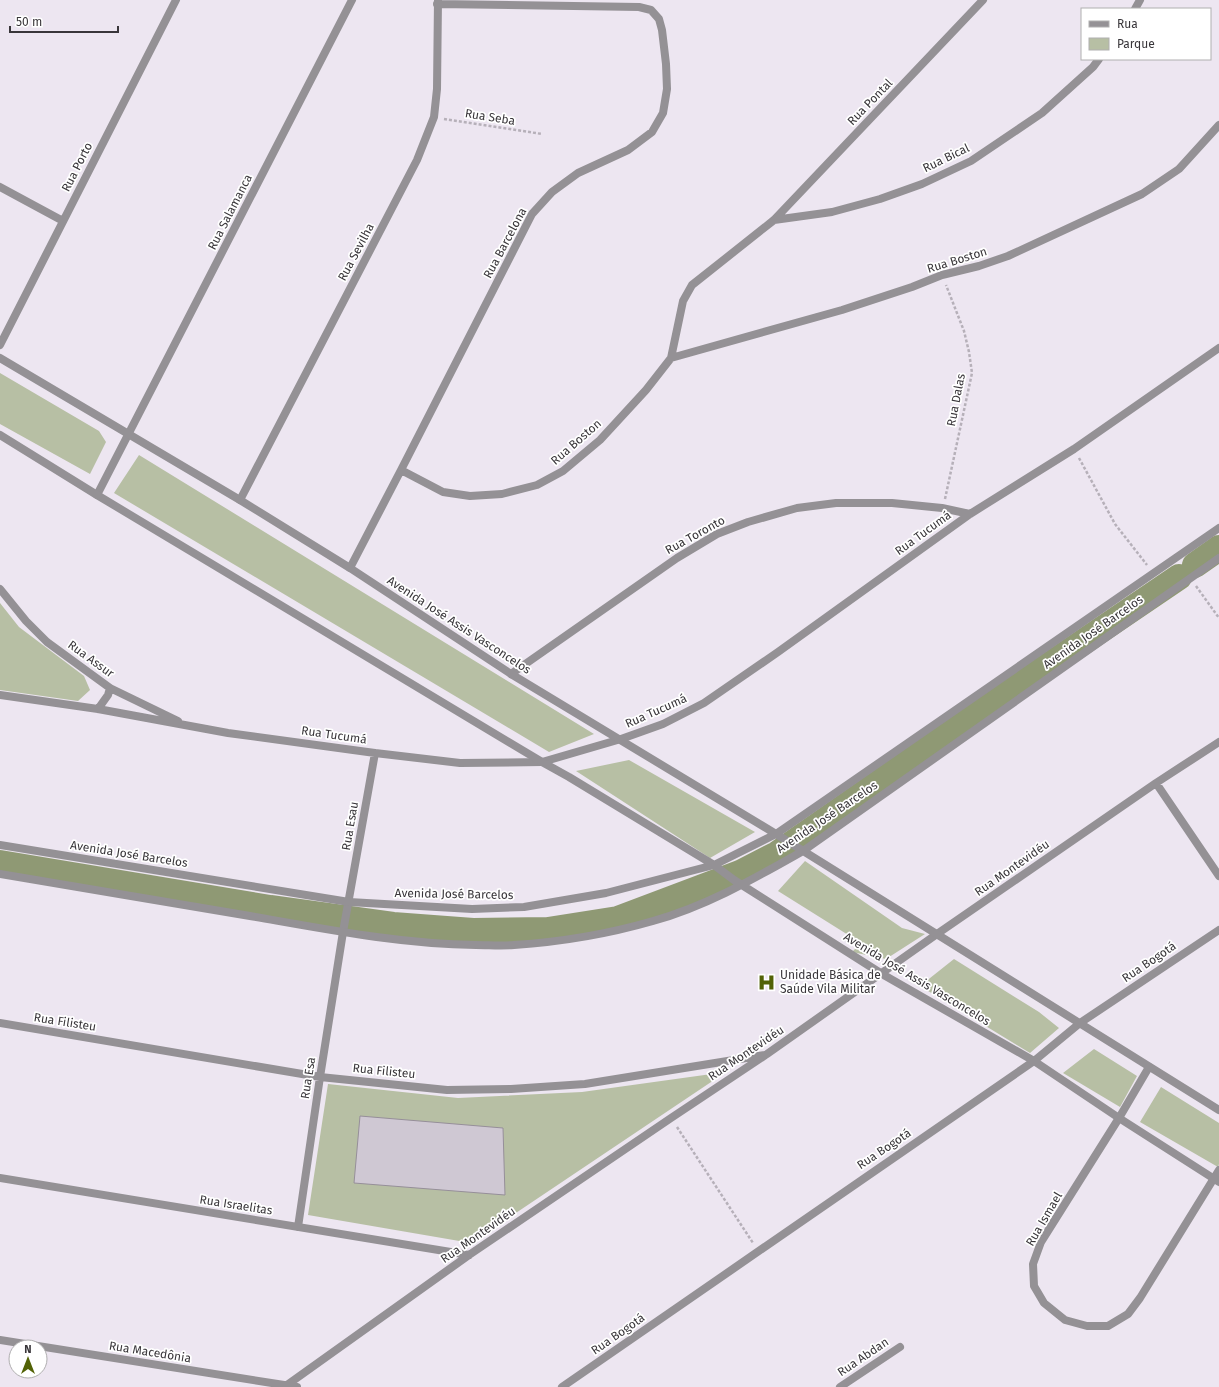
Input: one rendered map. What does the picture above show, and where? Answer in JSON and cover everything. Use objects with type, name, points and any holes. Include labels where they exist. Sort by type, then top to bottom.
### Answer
[{"type":"street","name":"Rua Porto","points":[[0,345],[176,0]]},
{"type":"street","name":"Rua Salamanca","points":[[129,434],[352,0]]},
{"type":"street","name":"Rua Pontal","points":[[774,220],[983,0]]},
{"type":"street","name":"Rua Sevilha","points":[[240,500],[417,160],[434,117],[437,89],[437,2]]},
{"type":"street","name":"Rua Barcelona","points":[[350,568],[532,214],[552,192],[578,173],[628,150],[652,132],[664,113],[667,89],[666,64],[662,30],[659,19],[652,10],[639,7],[437,2]]},
{"type":"street","name":"Rua Bical","points":[[774,220],[832,212],[880,199],[922,184],[971,161],[1042,113],[1093,67],[1098,60]]},
{"type":"street","name":"Rua Boston","points":[[671,358],[842,310],[912,287],[942,275],[979,266],[1008,256],[1142,194],[1179,168],[1219,125]]},
{"type":"street","points":[[0,187],[63,221]]},
{"type":"street","name":"Rua Boston","points":[[401,470],[443,492],[470,496],[502,494],[537,485],[563,471],[600,440],[646,390],[671,358],[683,301],[692,285],[774,220]]},
{"type":"street","name":"Rua Tucumá","points":[[0,695],[98,709],[228,733],[460,763],[542,762],[621,740],[664,724],[704,703],[778,652],[970,514],[1074,449],[1219,348]]},
{"type":"street","name":"Avenida José Assis Vasconcelos","points":[[0,358],[240,500],[350,568],[511,674],[779,835],[803,851]]},
{"type":"street","points":[[0,434],[97,495],[714,865]]},
{"type":"street","points":[[97,495],[129,434]]},
{"type":"street","name":"Rua Toronto","points":[[511,674],[677,558],[718,534],[748,522],[797,508],[836,504],[892,504],[942,508],[970,514]]},
{"type":"street","name":"Avenida José Barcelos","points":[[0,844],[348,906],[472,909],[524,907],[606,893],[714,865],[779,835],[1219,528]]},
{"type":"street","name":"Avenida José Barcelos","points":[[0,874],[343,932],[417,942],[462,945],[512,945],[561,940],[603,933],[652,921],[691,908],[742,886],[803,851],[1219,558]]},
{"type":"street","name":"Rua Assur","points":[[0,589],[26,621],[47,642],[110,688],[187,725]]},
{"type":"street","points":[[98,709],[108,695],[110,688]]},
{"type":"street","name":"Rua Montevidéu","points":[[288,1386],[469,1255],[767,1054],[1156,783],[1219,742]]},
{"type":"street","name":"Rua Esau","points":[[348,906],[375,753]]},
{"type":"street","points":[[1156,783],[1219,876]]},
{"type":"street","points":[[803,851],[1080,1023],[1149,1068],[1219,1110]]},
{"type":"street","name":"Avenida José Assis Vasconcelos","points":[[714,865],[742,886],[882,974],[1034,1061],[1216,1180]]},
{"type":"street","points":[[343,932],[348,906]]},
{"type":"street","name":"Rua Bogotá","points":[[562,1387],[1034,1061],[1080,1023],[1219,930]]},
{"type":"street","name":"Rua Esa","points":[[298,1227],[343,932]]},
{"type":"street","name":"Rua Filisteu","points":[[0,1023],[320,1077],[447,1090],[511,1090],[585,1084],[767,1054]]},
{"type":"street","points":[[1119,1118],[1149,1068]]},
{"type":"street","name":"Rua Ismael","points":[[1119,1118],[1041,1242],[1033,1264],[1034,1286],[1044,1304],[1065,1320],[1087,1326],[1108,1326],[1128,1314],[1140,1298],[1216,1180]]},
{"type":"street","points":[[1216,1180],[1219,1170]]},
{"type":"street","name":"Rua Israelitas","points":[[0,1178],[469,1255]]},
{"type":"street","name":"Rua Macedônia","points":[[0,1340],[297,1387]]},
{"type":"street","name":"Rua Abdan","points":[[840,1387],[900,1346]]},
{"type":"path","name":"Rua Seba","points":[[434,117],[542,134]]},
{"type":"path","name":"Rua Dalas","points":[[942,275],[964,331],[972,373],[942,508]]},
{"type":"path","points":[[1074,449],[1115,524],[1153,573]]},
{"type":"path","points":[[1190,577],[1219,618]]},
{"type":"path","points":[[671,1118],[758,1251]]},
{"type":"green space","points":[[0,373],[99,431],[106,442],[90,474],[0,424]]},
{"type":"green space","points":[[139,455],[594,734],[549,752],[114,493]]},
{"type":"green space","points":[[0,603],[19,627],[84,676],[90,690],[78,701],[0,690]]},
{"type":"green space","points":[[629,760],[755,832],[710,858],[576,771]]},
{"type":"green space","points":[[805,861],[902,928],[925,934],[886,959],[852,952],[861,943],[778,891]]},
{"type":"green space","points":[[954,959],[1039,1012],[1059,1028],[1030,1053],[920,986]]},
{"type":"green space","points":[[1094,1049],[1137,1076],[1120,1107],[1063,1073]]},
{"type":"green space","points":[[726,1072],[471,1243],[308,1215],[328,1084],[458,1098],[582,1092]]},
{"type":"green space","points":[[1161,1087],[1219,1123],[1218,1167],[1140,1122]]},
{"type":"building","points":[[360,1116],[503,1128],[505,1195],[354,1183]]},
{"type":"waterway","points":[[1195,565],[1219,548]]},
{"type":"waterway","points":[[0,863],[270,908],[393,925],[473,931],[548,930],[618,919],[740,873],[777,854],[974,716],[1179,577]]},
{"type":"place","name":"Unidade Básica de Saúde Vila Militar","points":[[767,982]]}]
